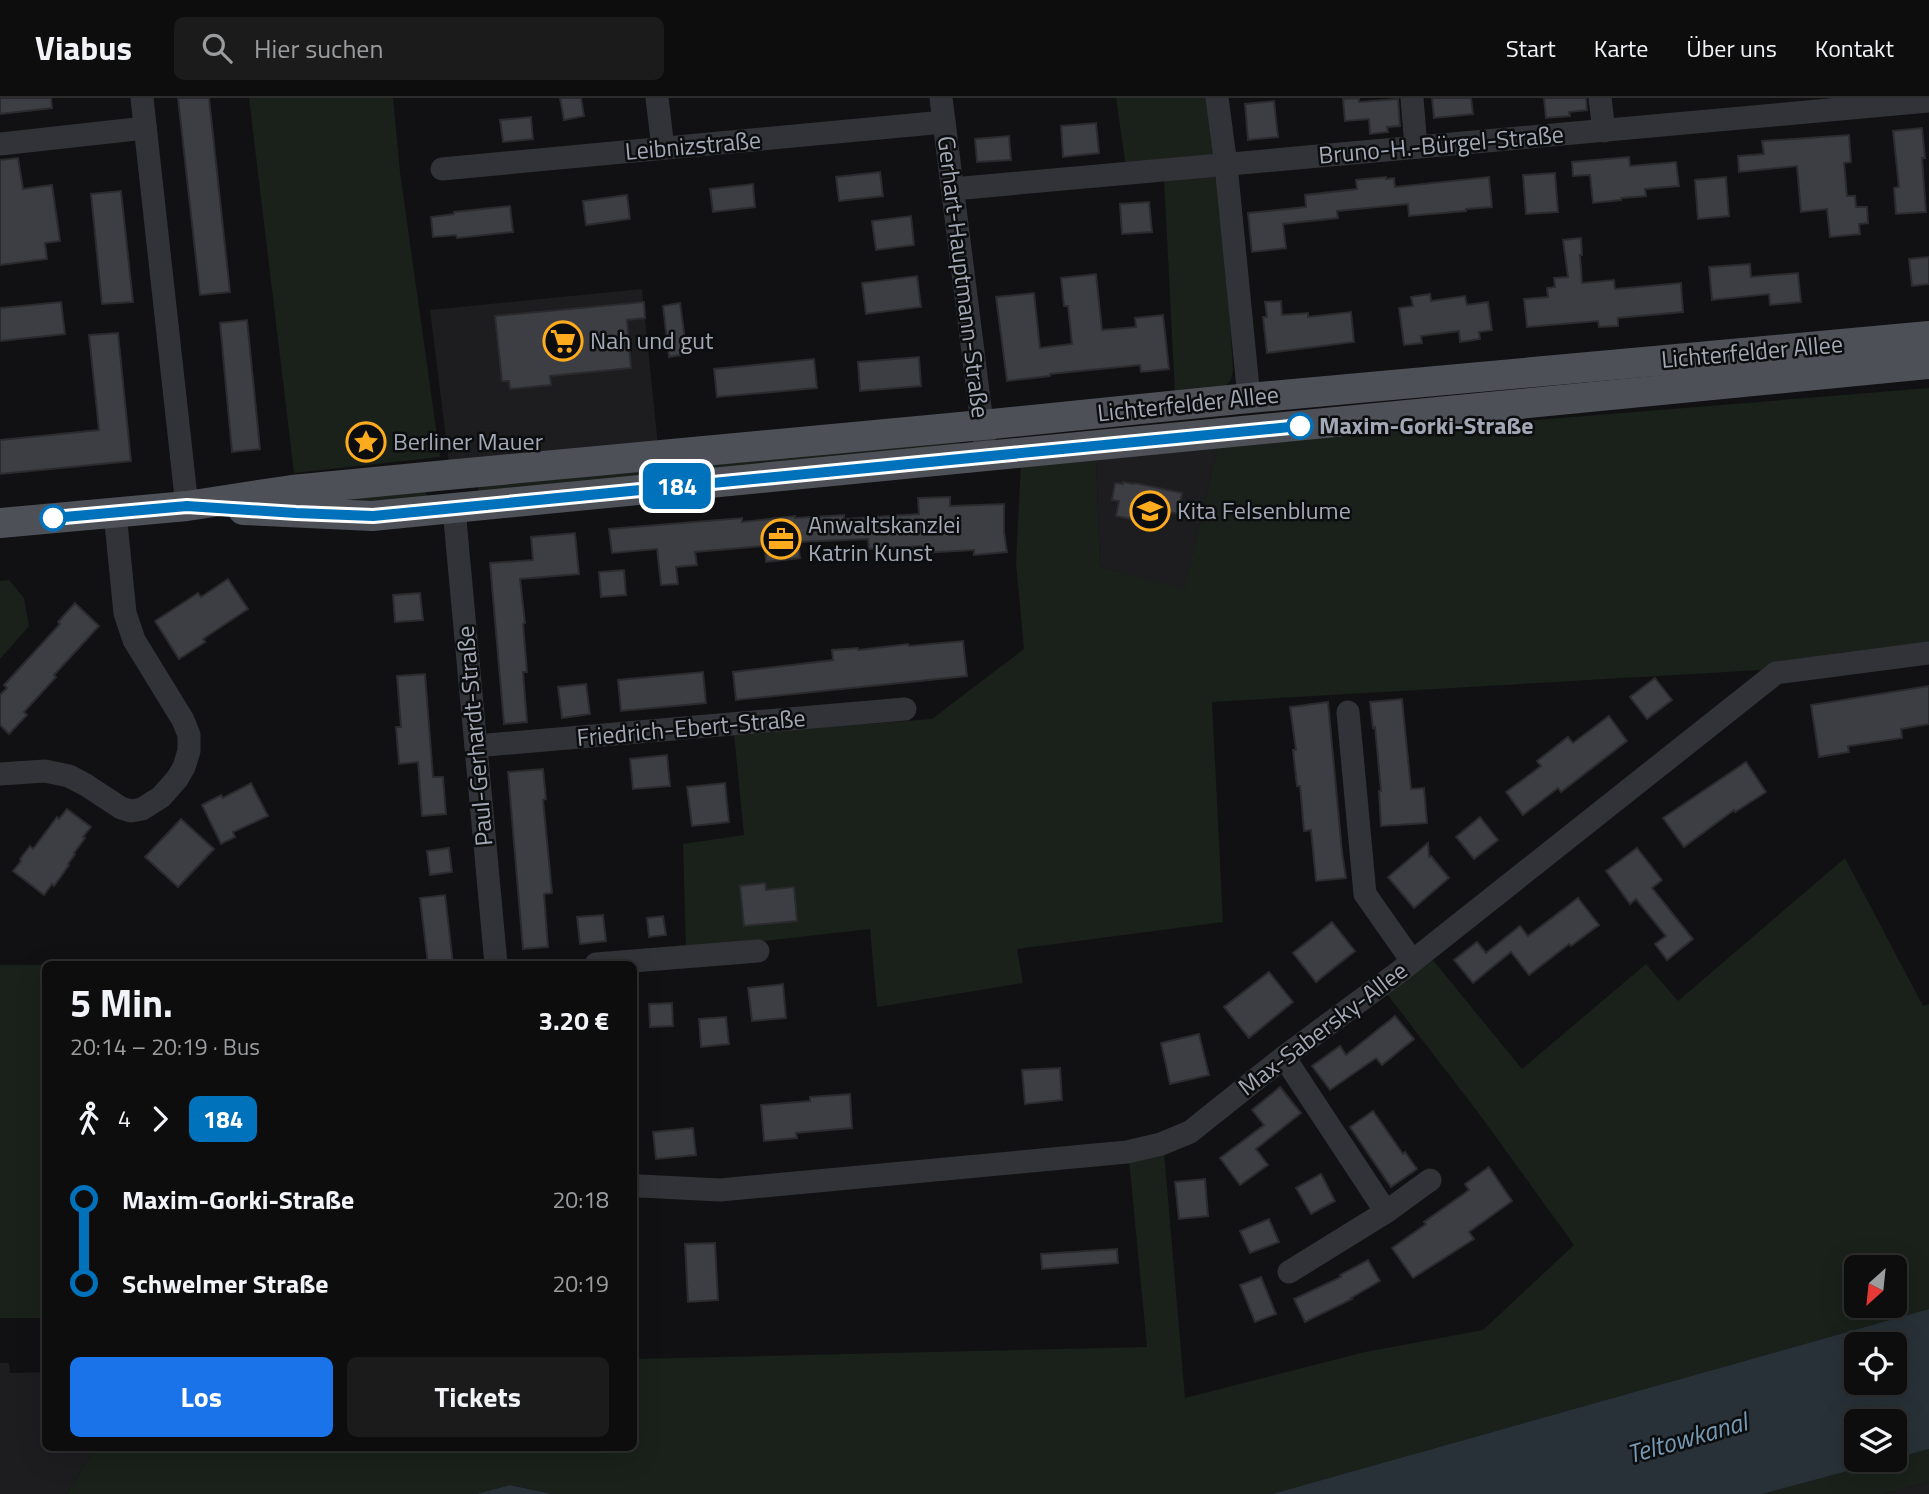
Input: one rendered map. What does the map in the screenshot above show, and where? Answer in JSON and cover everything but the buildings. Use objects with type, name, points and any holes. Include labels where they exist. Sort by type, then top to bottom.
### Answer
[{"type":"main road","name":"Lichterfelder Allee","points":[[294,502],[447,475],[1929,336]]},
{"type":"main road","name":"Lichterfelder Allee","points":[[294,502],[373,516],[1929,364]]},
{"type":"main road","points":[[447,475],[454,509]]},
{"type":"main road","points":[[0,523],[187,506],[294,502]]},
{"type":"street","points":[[142,98],[187,506]]},
{"type":"street","points":[[657,98],[663,148]]},
{"type":"street","name":"Gerhart-Hauptmann-Straße","points":[[941,98],[986,455]]},
{"type":"street","points":[[1217,98],[1248,398]]},
{"type":"street","points":[[1412,98],[1416,147]]},
{"type":"street","points":[[1600,98],[1604,131]]},
{"type":"street","name":"Bruno-H.-Bürgel-Straße","points":[[953,189],[1604,131],[1776,107],[1929,101]]},
{"type":"street","name":"Leibnizstraße","points":[[442,169],[944,122]]},
{"type":"street","points":[[0,144],[145,128]]},
{"type":"street","name":"Paul-Gerhardt-Straße","points":[[454,509],[496,961]]},
{"type":"street","points":[[0,774],[46,771],[69,776],[121,808],[131,811],[142,809],[161,797],[184,767],[189,751],[188,734],[183,720],[134,640],[125,613],[114,513]]},
{"type":"street","name":"Max-Sabersky-Allee","points":[[637,1186],[720,1190],[1128,1152],[1161,1144],[1190,1132],[1412,961],[1776,673],[1929,653]]},
{"type":"street","name":"Friedrich-Ebert-Straße","points":[[476,746],[905,709]]},
{"type":"street","points":[[1348,712],[1365,894],[1412,961]]},
{"type":"street","points":[[633,961],[758,951]]},
{"type":"street","points":[[1284,1057],[1386,1212]]},
{"type":"street","points":[[1289,1272],[1386,1212],[1430,1180]]},
{"type":"shaded area","points":[[249,98],[393,98],[400,172],[440,457],[294,473]]},
{"type":"shaded area","points":[[1116,98],[1211,98],[1218,150],[1213,158],[1126,167]]},
{"type":"shaded area","points":[[1209,175],[1217,178],[1221,184],[1233,370],[1231,380],[1223,389],[1175,394],[1164,179]]},
{"type":"shaded area","points":[[642,289],[658,446],[449,463],[430,310]]},
{"type":"shaded area","points":[[1929,388],[1929,645],[1761,670],[1212,702],[1223,922],[1017,949],[1023,983],[877,1007],[870,929],[686,950],[683,844],[744,835],[734,734],[932,719],[1024,649],[1016,563],[1021,463],[1096,456],[1100,567],[1184,589],[1218,446]]},
{"type":"shaded area","points":[[958,435],[960,447],[479,496],[478,484]]},
{"type":"shaded area","name":"Kita Felsenblume","points":[[1218,446],[1184,590],[1100,567],[1096,456]]},
{"type":"shaded area","points":[[424,491],[429,497],[365,508],[315,496]]},
{"type":"shaded area","points":[[9,580],[24,598],[29,626],[0,659],[0,581]]},
{"type":"shaded area","points":[[1845,858],[1923,1006],[1929,1004],[1929,1309],[1908,1315],[1908,1255],[1844,1255],[1844,1318],[1897,1318],[1272,1494],[552,1494],[510,1485],[476,1494],[67,1494],[94,1451],[637,1451],[637,1359],[1147,1347],[1129,1160],[1164,1152],[1185,1398],[1365,1352],[1483,1330],[1574,1245],[1480,1115],[1384,990],[1428,954],[1522,1069],[1646,964],[1678,1001]]},
{"type":"shaded area","points":[[0,965],[42,965],[42,1318],[0,1318]]},
{"type":"shaded area","points":[[0,1363],[9,1363],[10,1373],[42,1372],[42,1451],[94,1451],[67,1494],[0,1494]]},
{"type":"shaded area","points":[[1929,1449],[1929,1482],[1884,1494],[1762,1494],[1844,1472],[1907,1472],[1907,1455]]},
{"type":"shaded area","points":[[1929,1482],[1929,1494],[1884,1494]]},
{"type":"water","name":"Teltowkanal","points":[[1929,1309],[1929,1449],[1907,1455],[1907,1409],[1844,1409],[1844,1472],[1762,1494],[1272,1494],[1844,1333],[1844,1395],[1907,1395],[1907,1332],[1847,1332],[1897,1318],[1908,1318],[1908,1315]]},
{"type":"water","points":[[510,1485],[552,1494],[476,1494]]},
{"type":"bus line","name":"184","points":[[53,518],[187,506],[373,516],[1300,426]]},
{"type":"place","name":"Nah und gut","points":[[563,341]]},
{"type":"place","name":"Maxim-Gorki-Straße","points":[[1300,426]]},
{"type":"place","name":"Berliner Mauer","points":[[366,442]]},
{"type":"place","name":"Kita Felsenblume","points":[[1150,511]]},
{"type":"place","name":"Anwaltskanzlei Katrin Kunst","points":[[781,539]]}]
